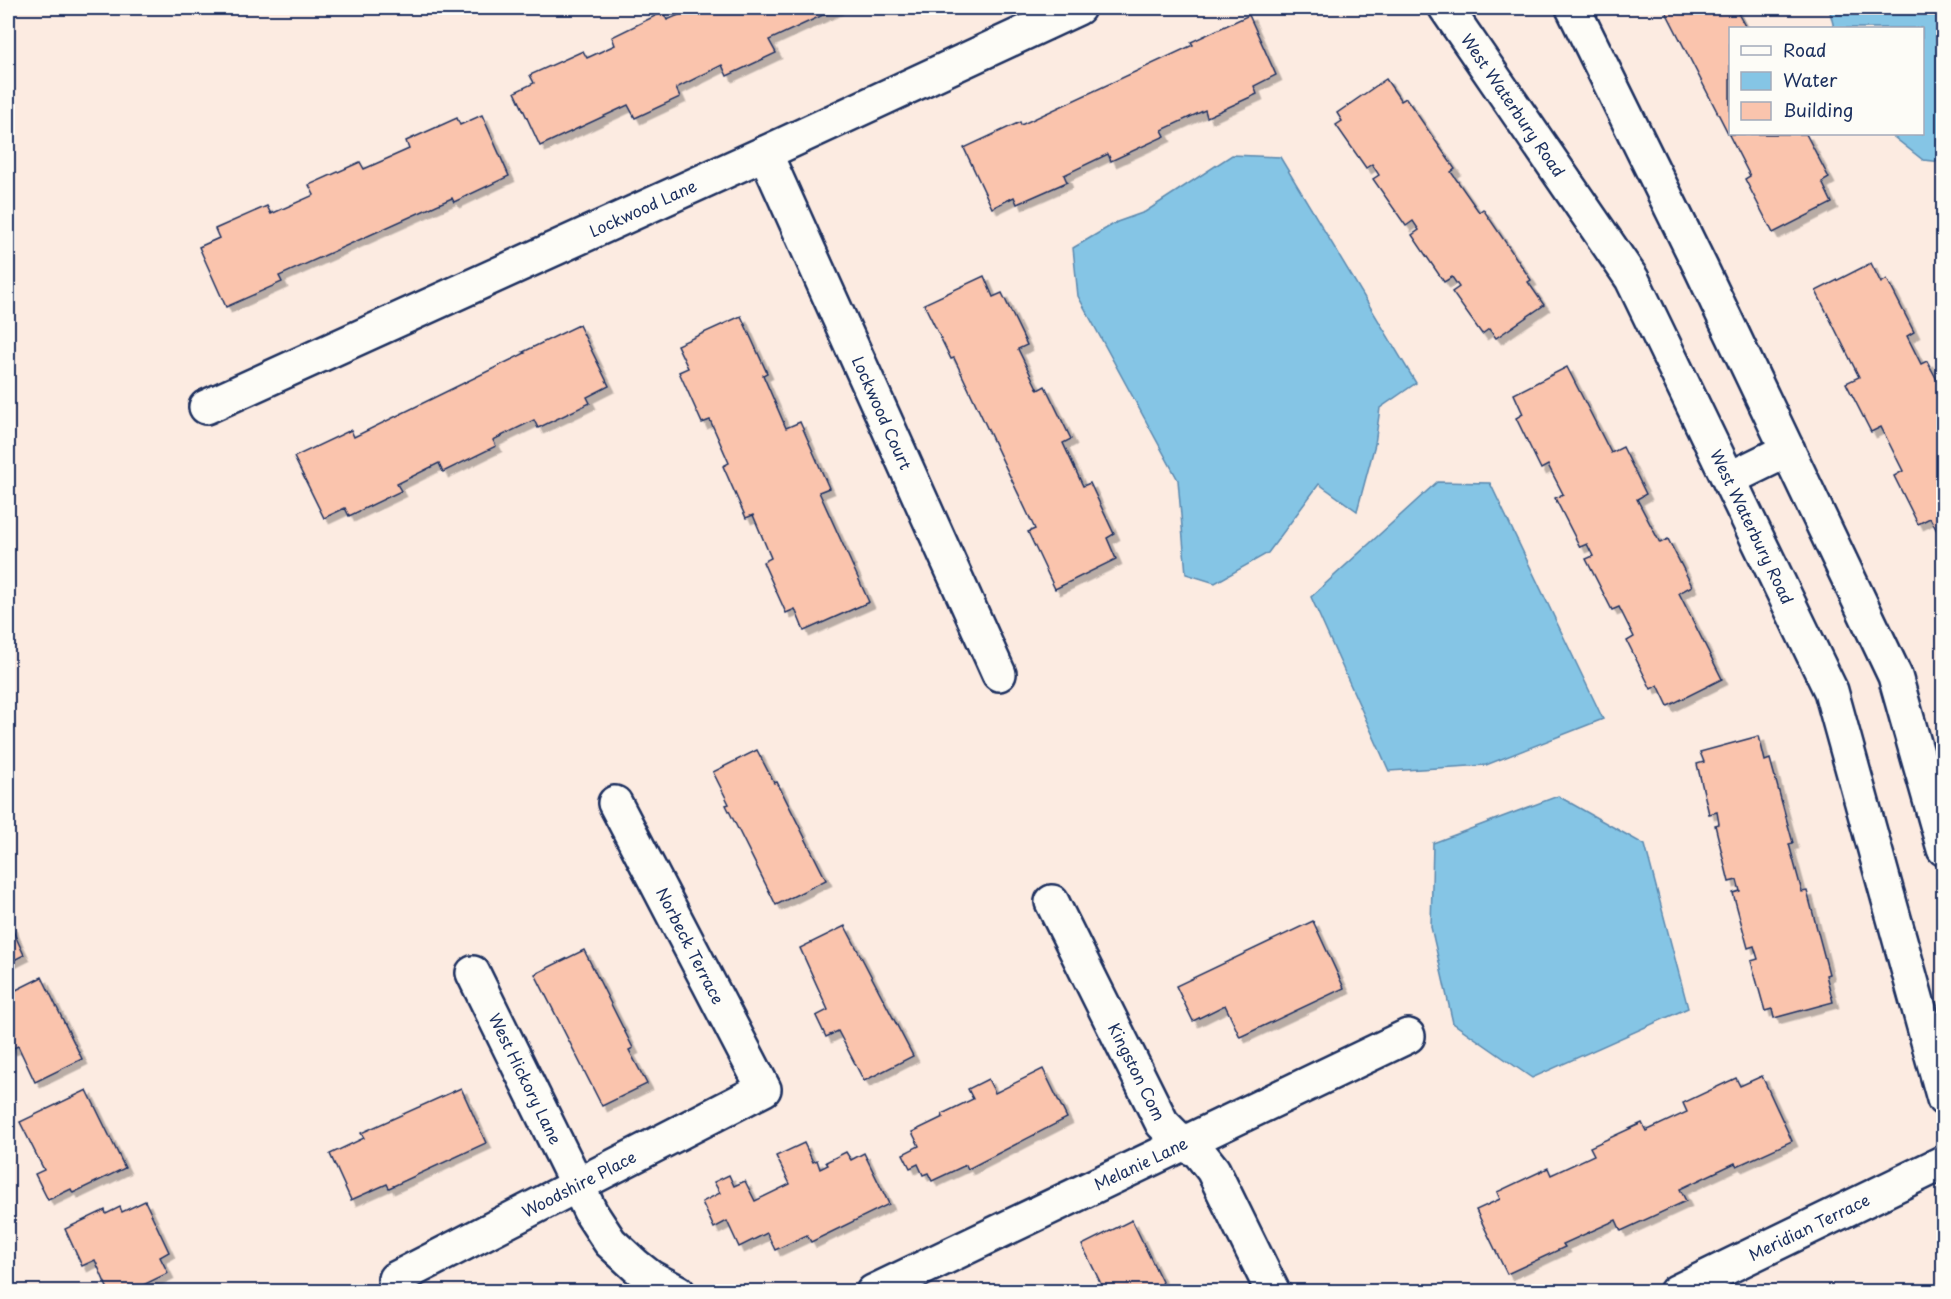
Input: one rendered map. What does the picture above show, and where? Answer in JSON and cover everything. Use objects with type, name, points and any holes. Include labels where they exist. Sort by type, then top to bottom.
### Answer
[{"type":"street","name":"Lockwood Lane","points":[[206,407],[1078,8]]},
{"type":"street","name":"West Waterbury Road","points":[[1446,8],[1632,279],[1831,691],[1944,1099]]},
{"type":"street","points":[[1573,8],[1895,676],[1944,849]]},
{"type":"street","name":"Lockwood Court","points":[[765,153],[999,674]]},
{"type":"street","points":[[1729,479],[1788,450]]},
{"type":"street","name":"Norbeck Terrace","points":[[615,803],[764,1089]]},
{"type":"street","name":"Kingston Com","points":[[1052,902],[1162,1124],[1183,1144],[1198,1151],[1213,1170],[1273,1292]]},
{"type":"street","name":"West Hickory Lane","points":[[473,973],[577,1185]]},
{"type":"street","name":"Melanie Lane","points":[[873,1292],[1408,1036]]},
{"type":"street","name":"Woodshire Place","points":[[395,1279],[764,1089]]},
{"type":"street","name":"Meridian Terrace","points":[[1676,1292],[1944,1161]]},
{"type":"street","points":[[577,1185],[591,1213],[610,1242],[650,1277],[678,1292]]},
{"type":"water","points":[[1829,8],[1943,8],[1943,162],[1923,160],[1891,135],[1924,135],[1924,27],[1834,27]]},
{"type":"water","points":[[1232,155],[1280,157],[1416,383],[1380,408],[1375,444],[1357,511],[1319,484],[1268,553],[1215,583],[1186,574],[1178,480],[1078,296],[1073,248],[1117,222],[1145,212]]},
{"type":"water","points":[[1437,482],[1490,483],[1603,719],[1486,765],[1389,771],[1311,597]]},
{"type":"water","points":[[1558,796],[1645,845],[1688,1008],[1532,1078],[1453,1023],[1431,927],[1433,843]]},
{"type":"building","points":[[675,8],[838,8],[769,40],[776,53],[727,76],[722,65],[676,88],[680,97],[635,118],[628,105],[540,146],[515,92],[534,83],[530,75],[583,51],[587,58],[615,45],[612,37],[663,12],[667,20],[679,15]]},
{"type":"building","points":[[1664,8],[1735,8],[1745,27],[1729,27],[1729,135]]},
{"type":"building","points":[[1249,15],[1276,75],[1254,86],[1257,94],[1207,117],[1205,110],[1162,130],[1165,136],[1111,161],[1108,154],[1064,175],[1067,182],[1017,204],[1014,197],[992,208],[964,148],[1020,122],[1021,125],[1193,45],[1191,42]]},
{"type":"building","points":[[1386,79],[1401,101],[1406,98],[1455,169],[1451,172],[1479,212],[1483,209],[1531,280],[1528,282],[1544,305],[1496,338],[1489,329],[1482,334],[1452,292],[1459,287],[1452,277],[1444,282],[1412,235],[1419,230],[1413,221],[1406,226],[1373,179],[1379,175],[1372,164],[1366,168],[1336,125],[1342,121],[1337,113]]},
{"type":"building","points":[[482,115],[509,176],[454,202],[452,198],[279,276],[282,282],[226,307],[199,247],[219,238],[215,229],[267,206],[271,214],[314,195],[309,185],[360,162],[364,169],[409,149],[406,141],[457,118],[460,125]]},
{"type":"building","points":[[1729,135],[1807,135],[1829,178],[1822,182],[1832,203],[1773,233],[1745,179],[1750,176]]},
{"type":"building","points":[[1871,263],[1881,283],[1887,279],[1914,332],[1907,336],[1921,364],[1927,361],[1944,393],[1944,544],[1930,518],[1918,524],[1894,476],[1903,471],[1881,427],[1871,432],[1846,383],[1859,377],[1816,291]]},
{"type":"building","points":[[984,276],[993,297],[1002,293],[1027,345],[1018,349],[1038,390],[1045,386],[1071,439],[1063,443],[1083,486],[1090,483],[1114,534],[1107,538],[1116,559],[1055,589],[1028,532],[1035,529],[954,358],[951,359],[924,304]]},
{"type":"building","points":[[741,316],[767,373],[763,375],[786,428],[800,422],[829,488],[819,492],[869,602],[804,631],[795,609],[786,613],[763,562],[771,558],[753,515],[746,518],[723,466],[729,463],[710,420],[702,423],[679,372],[688,368],[677,345]]},
{"type":"building","points":[[579,325],[609,386],[587,397],[590,403],[538,428],[534,420],[493,440],[496,446],[443,472],[439,463],[397,484],[401,491],[349,516],[345,508],[324,518],[294,457],[351,430],[354,437]]},
{"type":"building","points":[[1567,367],[1611,453],[1623,447],[1646,494],[1637,499],[1660,543],[1668,539],[1692,586],[1679,593],[1722,679],[1668,706],[1658,685],[1651,689],[1627,641],[1634,637],[1619,607],[1612,610],[1586,559],[1593,556],[1587,544],[1580,547],[1555,498],[1563,494],[1548,465],[1541,469],[1516,418],[1523,414],[1514,394]]},
{"type":"building","points":[[1759,736],[1765,761],[1770,759],[1793,843],[1789,844],[1802,892],[1807,891],[1829,974],[1826,975],[1833,1002],[1774,1018],[1772,1009],[1765,1011],[1751,961],[1758,959],[1754,946],[1748,948],[1733,893],[1740,891],[1737,880],[1729,882],[1715,825],[1719,824],[1717,812],[1709,814],[1697,764],[1704,762],[1700,752]]},
{"type":"building","points":[[757,750],[774,783],[777,782],[826,880],[776,905],[726,805],[729,804],[713,772]]},
{"type":"building","points":[[8,920],[24,955],[8,963]]},
{"type":"building","points":[[1313,921],[1344,988],[1240,1037],[1225,1005],[1193,1021],[1176,986]]},
{"type":"building","points":[[845,926],[913,1056],[864,1081],[838,1031],[826,1037],[816,1016],[828,1010],[800,948]]},
{"type":"building","points":[[584,950],[633,1048],[629,1050],[647,1084],[602,1106],[535,974]]},
{"type":"building","points":[[42,977],[82,1059],[35,1082],[18,1046],[11,1049],[8,1043],[8,994]]},
{"type":"building","points":[[1043,1069],[1067,1118],[968,1169],[966,1165],[932,1181],[928,1173],[923,1175],[918,1164],[910,1168],[903,1154],[919,1146],[912,1132],[973,1099],[968,1089],[988,1079],[995,1093]]},
{"type":"building","points":[[1762,1076],[1792,1141],[1737,1166],[1735,1163],[1680,1189],[1686,1201],[1621,1231],[1616,1220],[1563,1244],[1565,1247],[1507,1274],[1476,1210],[1500,1199],[1497,1192],[1548,1168],[1551,1175],[1594,1155],[1590,1147],[1642,1123],[1646,1131],[1687,1112],[1683,1103],[1736,1078],[1740,1086]]},
{"type":"building","points":[[461,1088],[486,1143],[389,1188],[387,1184],[351,1200],[330,1154],[364,1138],[361,1133]]},
{"type":"building","points":[[87,1090],[125,1168],[73,1193],[71,1189],[48,1200],[35,1174],[44,1170],[20,1122]]},
{"type":"building","points":[[804,1143],[813,1162],[817,1160],[820,1169],[828,1165],[826,1162],[846,1152],[851,1160],[864,1153],[889,1204],[811,1242],[807,1235],[775,1250],[767,1233],[739,1247],[727,1221],[714,1228],[702,1202],[720,1193],[714,1182],[729,1175],[734,1186],[745,1181],[755,1201],[790,1184],[776,1156]]},
{"type":"building","points":[[145,1201],[169,1252],[160,1257],[168,1273],[129,1292],[109,1292],[95,1260],[82,1266],[65,1229],[105,1210],[106,1214],[120,1207],[122,1212]]},
{"type":"building","points":[[1132,1220],[1167,1292],[1105,1292],[1082,1245]]}]
